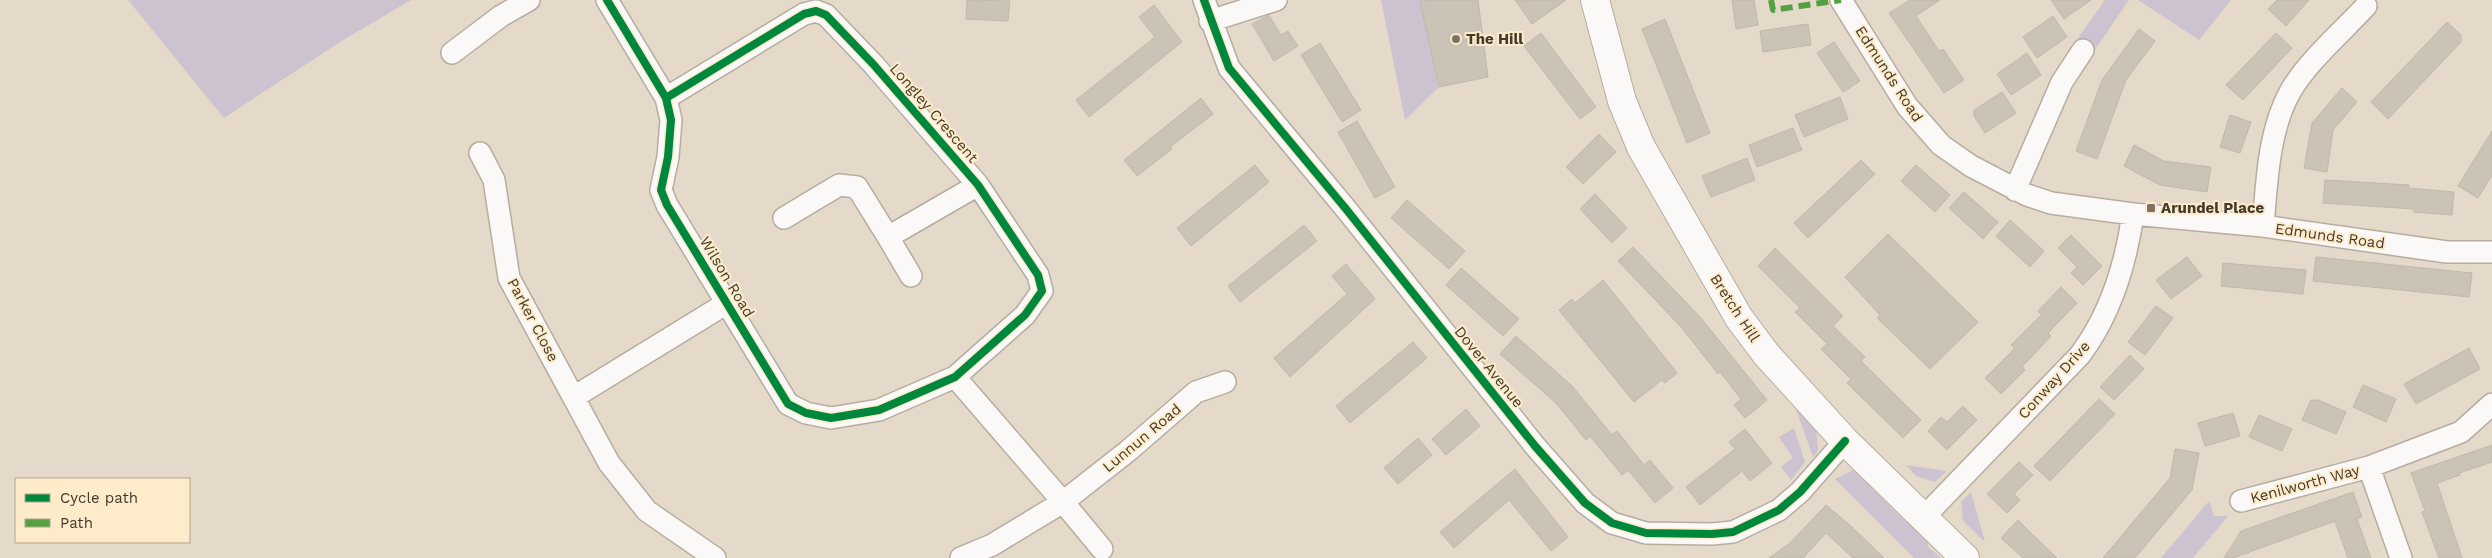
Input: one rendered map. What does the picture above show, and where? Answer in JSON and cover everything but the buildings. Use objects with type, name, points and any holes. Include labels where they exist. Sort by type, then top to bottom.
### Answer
[{"type":"street","points":[[452,54],[501,16],[529,0]]},
{"type":"street","name":"Wilson Road","points":[[607,0],[666,98],[672,120],[668,157],[661,190],[667,205],[788,404],[806,413],[831,418],[879,410],[955,377]]},
{"type":"street","name":"Dover Avenue","points":[[1204,0],[1210,21],[1229,68],[1340,202],[1535,446],[1585,503],[1612,523],[1646,533],[1712,534],[1733,532],[1779,510],[1800,492],[1845,442]]},
{"type":"street","points":[[1210,21],[1276,0]]},
{"type":"street","name":"Bretch Hill","points":[[1595,0],[1622,101],[1641,147],[1738,318],[1772,361],[1845,442],[1965,558]]},
{"type":"street","name":"Edmunds Road","points":[[1841,0],[1906,106],[1924,127],[1941,145],[1971,166],[2015,190],[2051,203],[2133,214],[2263,226],[2447,252],[2492,252]]},
{"type":"street","points":[[2263,226],[2267,172],[2280,116],[2290,92],[2304,73],[2366,6]]},
{"type":"street","name":"Longley Crescent","points":[[666,98],[804,14],[816,11],[826,15],[873,64],[978,185],[1038,274],[1042,291],[1025,315],[955,377]]},
{"type":"street","points":[[2015,190],[2062,82],[2083,50]]},
{"type":"street","name":"Parker Close","points":[[480,153],[494,180],[509,278],[609,463],[647,511],[715,558]]},
{"type":"street","points":[[784,218],[839,185],[857,187],[911,276]]},
{"type":"street","points":[[888,237],[978,185]]},
{"type":"street","name":"Conway Drive","points":[[1924,517],[2080,356],[2098,331],[2128,245],[2133,214]]},
{"type":"street","points":[[574,397],[727,303]]},
{"type":"street","points":[[955,377],[1102,549]]},
{"type":"street","name":"Lunnun Road","points":[[961,558],[992,545],[1062,502],[1128,451],[1196,392],[1225,382]]},
{"type":"street","name":"Kenilworth Way","points":[[2241,501],[2369,467],[2461,432],[2492,404]]},
{"type":"street","name":"Kenilworth Way","points":[[2369,467],[2401,558]]},
{"type":"shaded area","points":[[128,0],[411,0],[340,42],[224,118]]},
{"type":"shaded area","points":[[1381,0],[1432,0],[1420,2],[1439,87],[1405,120]]},
{"type":"shaded area","points":[[2105,0],[2129,0],[2094,51],[2083,50],[2078,38]]},
{"type":"shaded area","points":[[2138,0],[2231,0],[2199,40]]},
{"type":"shaded area","points":[[1796,409],[1816,428],[1818,451],[1813,457]]},
{"type":"shaded area","points":[[1794,428],[1805,462],[1791,480],[1781,467],[1793,458],[1779,437]]},
{"type":"shaded area","points":[[1906,465],[1947,471],[1935,482],[1916,476]]},
{"type":"shaded area","points":[[1853,470],[1904,520],[1917,525],[1928,536],[1928,547],[1941,558],[1914,558],[1835,479]]},
{"type":"shaded area","points":[[1971,492],[1985,542],[1963,521],[1961,502]]},
{"type":"shaded area","points":[[2209,501],[2214,516],[2228,516],[2193,558],[2161,558]]},
{"type":"marked path","points":[[1771,0],[1773,10],[1841,0]]},
{"type":"cycle path","points":[[607,0],[666,98],[671,120],[668,157],[661,190],[667,205],[788,404],[806,413],[831,418],[879,410],[955,377],[1025,315],[1042,291],[1038,275],[978,185],[873,64],[826,15],[816,11],[804,14],[666,98]]},
{"type":"cycle path","points":[[1204,0],[1229,68],[1346,209],[1535,446],[1585,503],[1612,523],[1646,533],[1712,534],[1733,532],[1779,510],[1800,492],[1845,441]]},
{"type":"place","name":"The Hill","points":[[1456,39]]},
{"type":"place","name":"Arundel Place","points":[[2151,208]]}]
